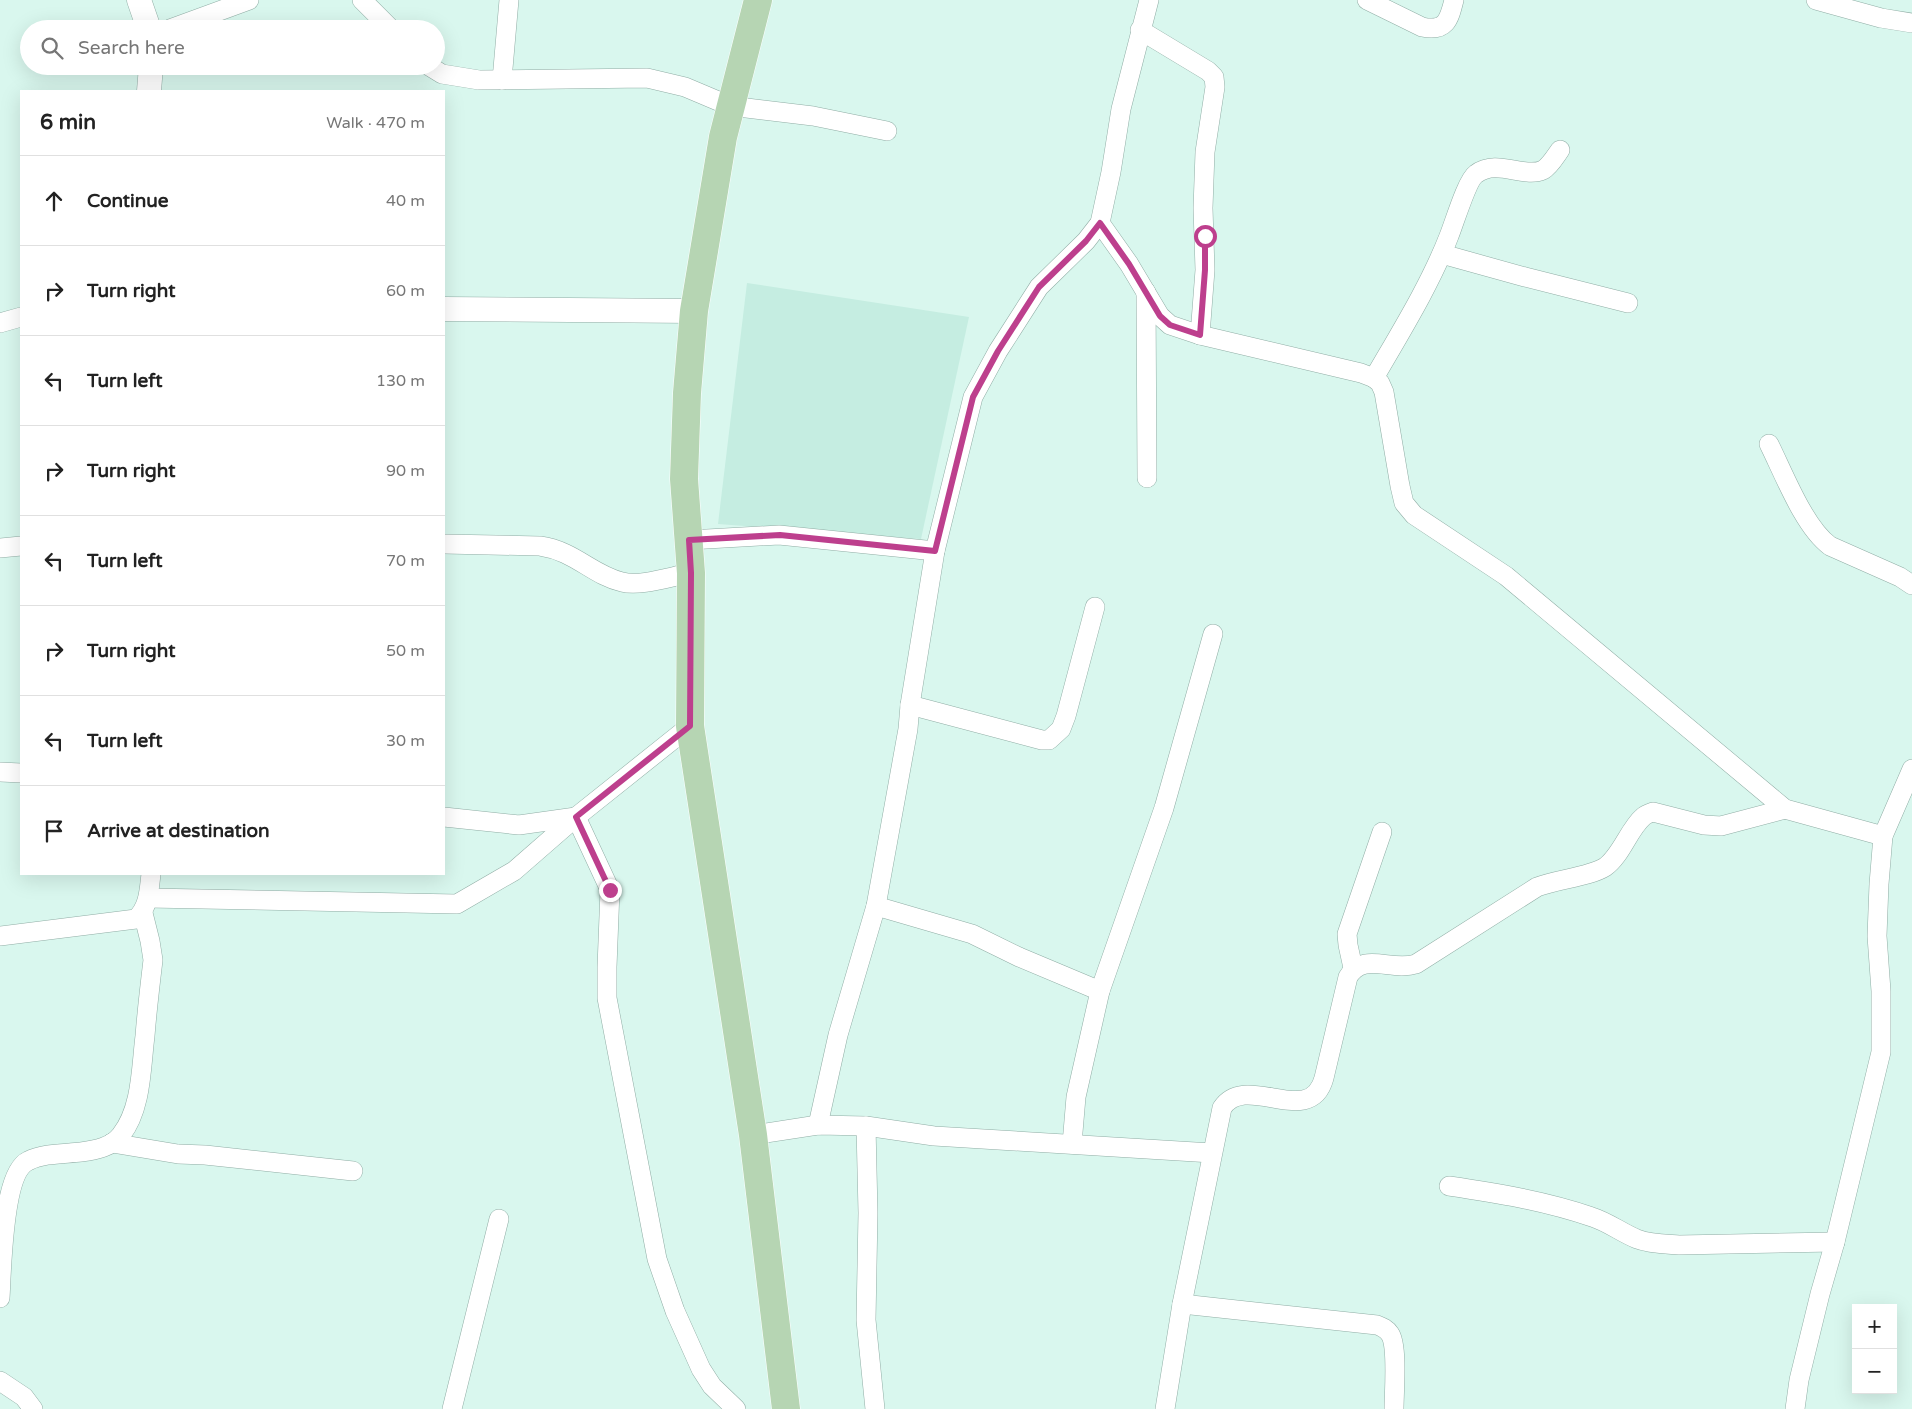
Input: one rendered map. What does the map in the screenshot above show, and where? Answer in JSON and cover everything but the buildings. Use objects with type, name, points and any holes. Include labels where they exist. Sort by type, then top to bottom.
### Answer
[{"type":"main road","points":[[758,0],[723,137],[694,311],[687,393],[684,479],[691,573],[690,726],[753,1135],[786,1409]]},
{"type":"street","points":[[139,0],[146,20]]},
{"type":"street","points":[[195,20],[249,0]]},
{"type":"street","points":[[362,0],[382,20]]},
{"type":"street","points":[[502,80],[509,0]]},
{"type":"street","points":[[818,1125],[838,1035],[876,906],[908,729],[910,705],[935,551],[973,397],[998,351],[1039,287],[1086,241],[1100,223],[1112,172],[1120,109],[1149,0]]},
{"type":"street","points":[[1367,0],[1429,29],[1445,24],[1450,16],[1454,0]]},
{"type":"street","points":[[1816,0],[1881,18],[1912,22]]},
{"type":"street","points":[[1140,30],[1208,71],[1214,77],[1215,87],[1205,152],[1205,270],[1200,335]]},
{"type":"street","points":[[148,90],[151,75]]},
{"type":"street","points":[[445,75],[466,79],[502,80],[647,78],[686,87],[730,106],[813,116],[887,131]]},
{"type":"street","points":[[1374,378],[1442,254],[1474,174],[1485,169],[1498,167],[1535,172],[1548,166],[1560,150]]},
{"type":"street","points":[[1100,223],[1146,291],[1160,316],[1170,325],[1200,335],[1297,356],[1374,378],[1380,383],[1384,392],[1404,503],[1414,515],[1506,576],[1784,809],[1883,836]]},
{"type":"street","points":[[1442,254],[1628,303]]},
{"type":"street","points":[[1146,291],[1147,478]]},
{"type":"street","points":[[445,309],[694,311]]},
{"type":"street","points":[[0,323],[20,317]]},
{"type":"street","points":[[1769,444],[1809,524],[1821,540],[1912,584]]},
{"type":"street","points":[[689,540],[780,535],[935,551]]},
{"type":"street","points":[[445,544],[540,546],[553,548],[569,554],[607,576],[624,583],[641,582],[691,573]]},
{"type":"street","points":[[0,548],[20,546]]},
{"type":"street","points":[[910,705],[1042,740],[1049,740],[1061,729],[1066,716],[1095,607]]},
{"type":"street","points":[[1072,1144],[1076,1097],[1100,991],[1164,808],[1213,634]]},
{"type":"street","points":[[145,906],[457,904],[514,871],[576,817],[690,726]]},
{"type":"street","points":[[1795,1409],[1799,1380],[1881,1052],[1881,990],[1877,936],[1878,884],[1883,836],[1912,769]]},
{"type":"street","points":[[0,772],[20,773]]},
{"type":"street","points":[[1165,1409],[1182,1304],[1222,1108],[1227,1100],[1245,1094],[1299,1101],[1311,1098],[1318,1092],[1322,1086],[1348,977],[1353,968],[1361,964],[1407,967],[1416,964],[1537,887],[1550,882],[1594,872],[1613,859],[1643,817],[1654,812],[1704,825],[1721,826],[1784,809]]},
{"type":"street","points":[[445,817],[519,825],[576,817]]},
{"type":"street","points":[[576,817],[610,890],[606,967],[607,998],[657,1259],[675,1311],[701,1369],[712,1386],[736,1409]]},
{"type":"street","points":[[1353,968],[1347,934],[1382,832]]},
{"type":"street","points":[[0,1298],[2,1237],[6,1210],[14,1179],[20,1166],[41,1156],[96,1150],[112,1143],[121,1136],[134,1109],[140,1086],[153,960],[145,906],[151,875]]},
{"type":"street","points":[[0,936],[136,919],[145,906]]},
{"type":"street","points":[[876,906],[972,934],[1018,957],[1100,991]]},
{"type":"street","points":[[753,1135],[818,1125],[866,1126],[934,1136],[1212,1153]]},
{"type":"street","points":[[866,1126],[868,1213],[866,1320],[875,1409]]},
{"type":"street","points":[[112,1143],[178,1154],[205,1155],[352,1171]]},
{"type":"street","points":[[1449,1186],[1511,1195],[1565,1209],[1594,1218],[1638,1239],[1659,1244],[1835,1242]]},
{"type":"street","points":[[452,1409],[499,1219]]},
{"type":"street","points":[[1182,1304],[1377,1325],[1385,1328],[1391,1335],[1394,1350],[1394,1409]]},
{"type":"street","points":[[0,1381],[24,1397],[33,1409]]},
{"type":"shaded area","points":[[747,283],[969,317],[921,539],[718,524]]},
{"type":"route","points":[[610,890],[576,817],[690,726],[691,573],[689,540],[780,535],[935,551],[973,397],[998,351],[1039,287],[1086,241],[1100,223],[1129,264],[1160,316],[1170,325],[1200,335],[1205,270],[1205,236]]}]
